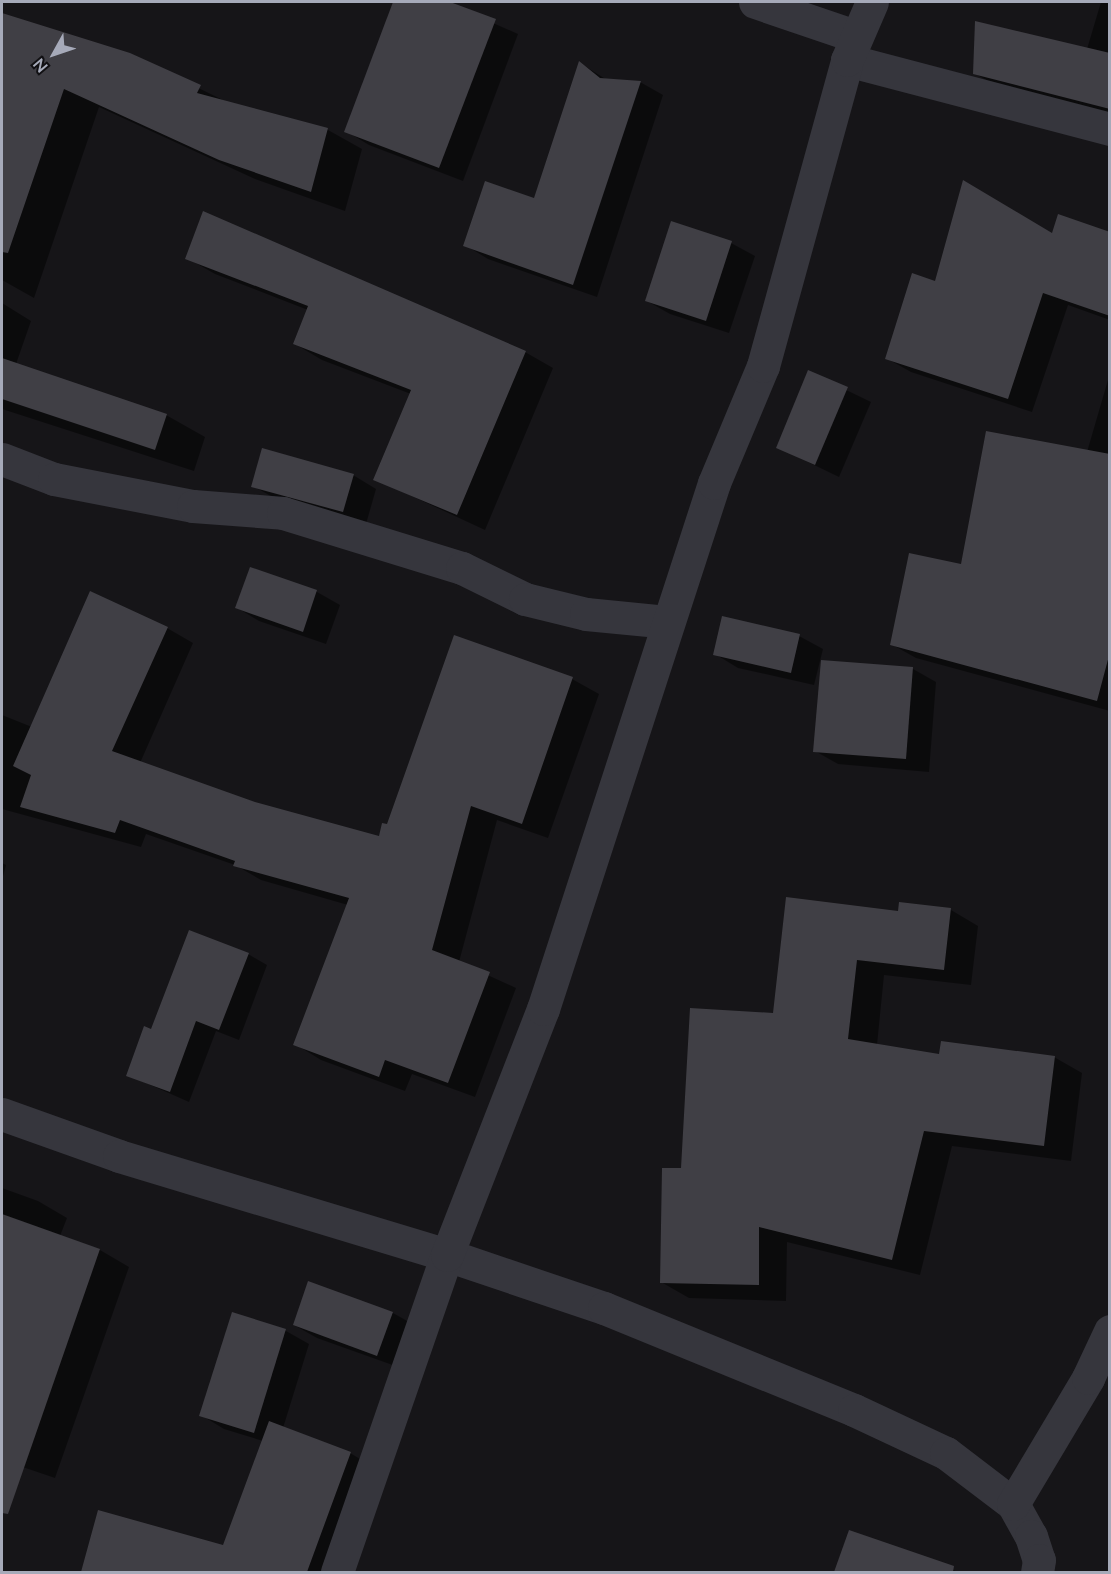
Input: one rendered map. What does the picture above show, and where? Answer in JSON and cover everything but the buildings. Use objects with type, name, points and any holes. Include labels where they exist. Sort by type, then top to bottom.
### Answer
[{"type":"street","points":[[755,2],[851,48],[1110,129]]},
{"type":"street","points":[[337,1572],[447,1255],[543,1009],[714,483],[763,366],[851,48],[872,2]]},
{"type":"street","points":[[2,459],[54,479],[193,506],[283,513],[462,568],[525,599],[586,614],[667,622]]},
{"type":"street","points":[[2,1114],[119,1156],[447,1255],[604,1308],[854,1410],[946,1453],[1013,1504],[1031,1536],[1039,1560],[1037,1572]]},
{"type":"street","points":[[1013,1504],[1088,1378],[1110,1331]]}]
